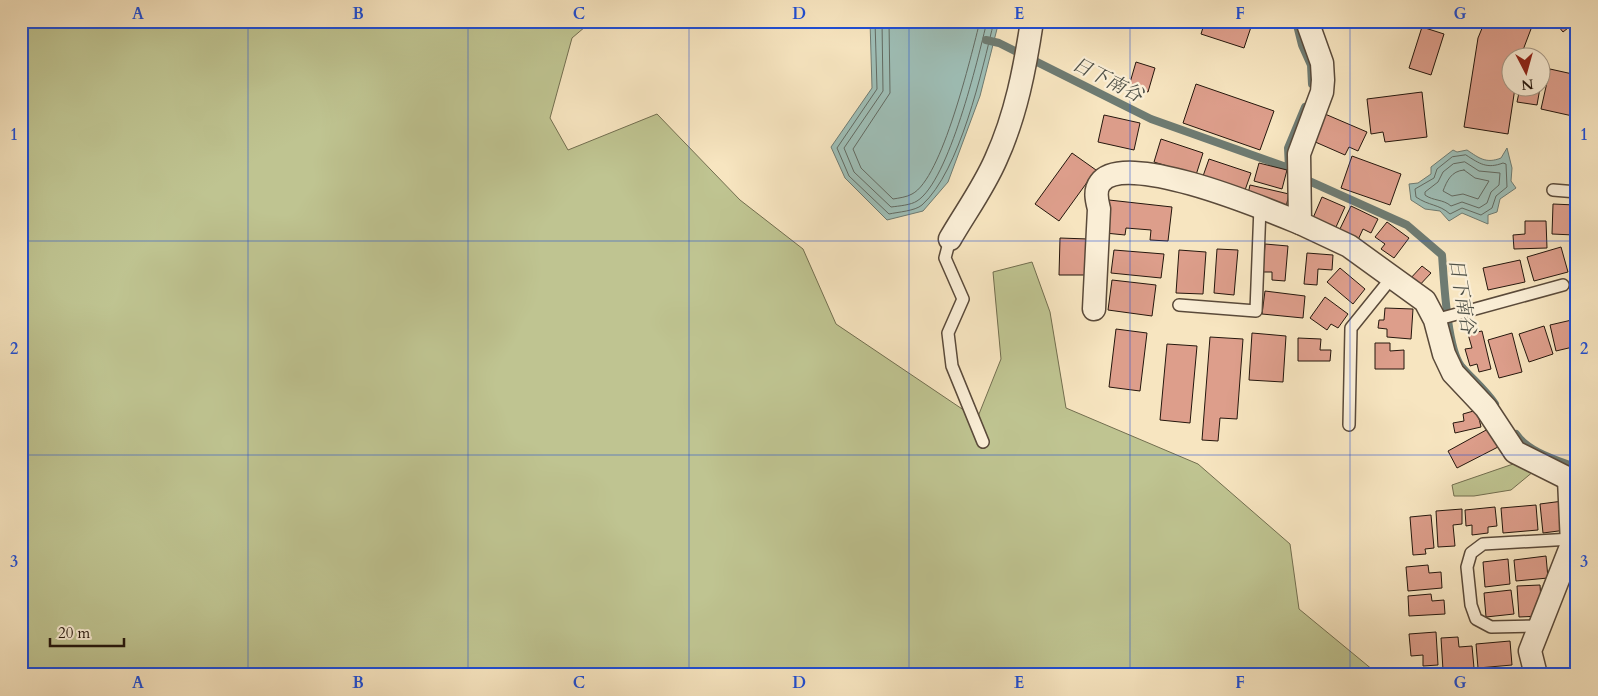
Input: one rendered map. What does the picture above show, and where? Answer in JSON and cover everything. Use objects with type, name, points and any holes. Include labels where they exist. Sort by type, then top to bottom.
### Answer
[{"type":"street","points":[[950,239],[996,160],[1014,113],[1027,57],[1032,21]]},
{"type":"street","points":[[1300,222],[1299,154],[1322,92],[1324,80],[1322,63],[1306,21]]},
{"type":"street","points":[[1094,309],[1099,209],[1096,196],[1099,184],[1107,178],[1129,173],[1164,176],[1223,193],[1300,222],[1349,246],[1425,301],[1434,320],[1444,354],[1453,373],[1486,408],[1514,452],[1573,479],[1572,544],[1530,651],[1536,675]]},
{"type":"lane","points":[[1553,190],[1577,192]]},
{"type":"lane","points":[[1179,305],[1256,311],[1260,208]]},
{"type":"lane","points":[[950,239],[945,258],[963,299],[948,333],[952,366],[983,442]]},
{"type":"lane","points":[[1349,425],[1350,328],[1393,276]]},
{"type":"lane","points":[[1434,320],[1563,285]]},
{"type":"lane","points":[[1540,626],[1490,627],[1476,619],[1471,605],[1467,567],[1470,553],[1483,544],[1572,539]]},
{"type":"green space","points":[[21,21],[592,21],[572,38],[550,118],[568,150],[657,114],[740,200],[803,249],[836,324],[977,419],[1001,359],[993,272],[1032,262],[1050,312],[1066,408],[1198,464],[1290,544],[1299,609],[1379,675],[21,675]]},
{"type":"green space","points":[[1516,463],[1534,471],[1511,490],[1474,496],[1454,496],[1452,485]]},
{"type":"water","points":[[870,21],[999,21],[980,96],[948,182],[923,211],[887,220],[845,178],[831,147],[872,88]]},
{"type":"water","points":[[1507,148],[1512,168],[1511,181],[1516,188],[1500,199],[1497,212],[1488,215],[1488,224],[1462,213],[1449,221],[1440,211],[1425,209],[1411,200],[1409,184],[1418,183],[1431,174],[1431,167],[1453,150],[1457,152],[1467,150],[1479,158],[1496,160],[1501,158]]},
{"type":"building","points":[[1205,21],[1253,21],[1244,48],[1201,34]]},
{"type":"building","points":[[1435,21],[1452,21],[1450,27]]},
{"type":"building","points":[[1485,21],[1534,21],[1524,48],[1500,48],[1500,98],[1513,98],[1508,134],[1464,127],[1478,38]]},
{"type":"building","points":[[1554,21],[1573,21],[1573,24],[1563,32]]},
{"type":"building","points":[[1422,27],[1444,34],[1431,75],[1409,68]]},
{"type":"building","points":[[1136,62],[1155,68],[1148,92],[1129,86]]},
{"type":"building","points":[[1550,69],[1577,75],[1577,117],[1541,109],[1543,98],[1550,98]]},
{"type":"building","points":[[1196,84],[1274,111],[1260,150],[1183,123]]},
{"type":"building","points":[[1422,92],[1427,137],[1385,142],[1383,132],[1371,134],[1367,99]]},
{"type":"building","points":[[1518,98],[1538,98],[1537,105],[1517,102]]},
{"type":"building","points":[[1325,114],[1367,132],[1358,151],[1349,147],[1345,155],[1313,141]]},
{"type":"building","points":[[1104,115],[1140,123],[1134,150],[1098,142]]},
{"type":"building","points":[[1161,139],[1203,153],[1196,175],[1154,162]]},
{"type":"building","points":[[1072,153],[1096,170],[1059,221],[1035,204]]},
{"type":"building","points":[[1352,156],[1401,174],[1390,205],[1341,188]]},
{"type":"building","points":[[1209,159],[1251,173],[1244,193],[1202,179]]},
{"type":"building","points":[[1259,163],[1287,170],[1282,189],[1254,181]]},
{"type":"building","points":[[1250,185],[1289,194],[1286,207],[1247,198]]},
{"type":"building","points":[[1322,197],[1345,207],[1336,227],[1313,218]]},
{"type":"building","points":[[1109,200],[1172,207],[1168,241],[1150,240],[1151,230],[1126,228],[1125,235],[1105,233]]},
{"type":"building","points":[[1553,204],[1575,205],[1574,235],[1552,234]]},
{"type":"building","points":[[1351,206],[1378,219],[1371,233],[1363,229],[1357,242],[1338,233]]},
{"type":"building","points":[[1525,221],[1546,221],[1547,248],[1514,249],[1513,235],[1525,234]]},
{"type":"building","points":[[1387,222],[1409,238],[1394,258],[1381,249],[1385,244],[1375,237]]},
{"type":"building","points":[[1060,238],[1088,239],[1087,275],[1059,275]]},
{"type":"building","points":[[1265,244],[1288,246],[1285,281],[1272,280],[1272,272],[1263,272]]},
{"type":"building","points":[[1561,247],[1568,272],[1534,281],[1527,257]]},
{"type":"building","points":[[1217,249],[1238,250],[1234,295],[1214,293]]},
{"type":"building","points":[[1114,250],[1164,254],[1161,278],[1111,273]]},
{"type":"building","points":[[1179,250],[1206,252],[1203,294],[1176,293]]},
{"type":"building","points":[[1307,253],[1333,255],[1332,270],[1318,269],[1317,285],[1304,284]]},
{"type":"building","points":[[1520,260],[1525,282],[1488,290],[1483,268]]},
{"type":"building","points":[[1422,266],[1431,273],[1417,288],[1408,281]]},
{"type":"building","points":[[1340,268],[1365,289],[1353,304],[1327,282]]},
{"type":"building","points":[[1112,280],[1156,285],[1152,316],[1108,310]]},
{"type":"building","points":[[1265,291],[1305,296],[1303,318],[1262,314]]},
{"type":"building","points":[[1325,297],[1348,314],[1338,328],[1331,324],[1327,330],[1310,318]]},
{"type":"building","points":[[1385,308],[1413,309],[1411,339],[1387,337],[1387,329],[1378,328],[1379,320],[1384,320]]},
{"type":"building","points":[[1576,319],[1577,346],[1556,351],[1550,325]]},
{"type":"building","points":[[1544,326],[1553,354],[1529,362],[1519,334]]},
{"type":"building","points":[[1116,329],[1147,333],[1140,391],[1109,387]]},
{"type":"building","points":[[1482,331],[1491,369],[1479,372],[1477,364],[1470,366],[1465,349],[1472,348],[1468,334]]},
{"type":"building","points":[[1252,333],[1286,336],[1283,382],[1249,380]]},
{"type":"building","points":[[1512,333],[1522,372],[1499,378],[1488,340]]},
{"type":"building","points":[[1210,337],[1243,339],[1237,419],[1220,418],[1218,441],[1202,440]]},
{"type":"building","points":[[1298,338],[1321,339],[1320,350],[1331,350],[1330,361],[1298,361]]},
{"type":"building","points":[[1375,343],[1390,343],[1390,351],[1404,350],[1404,369],[1375,369]]},
{"type":"building","points":[[1167,344],[1197,346],[1190,423],[1160,420]]},
{"type":"building","points":[[1477,410],[1481,427],[1455,433],[1453,423],[1464,421],[1463,414]]},
{"type":"building","points":[[1488,429],[1498,447],[1457,468],[1448,451]]},
{"type":"building","points":[[1563,501],[1566,530],[1543,533],[1540,504]]},
{"type":"building","points":[[1536,505],[1538,530],[1503,533],[1501,508]]},
{"type":"building","points":[[1495,507],[1497,526],[1488,527],[1488,533],[1472,535],[1472,525],[1466,526],[1465,510]]},
{"type":"building","points":[[1462,509],[1462,524],[1453,525],[1455,546],[1438,547],[1436,511]]},
{"type":"building","points":[[1431,515],[1434,548],[1425,549],[1426,554],[1413,555],[1410,517]]},
{"type":"building","points":[[1546,556],[1548,578],[1516,581],[1514,560]]},
{"type":"building","points":[[1508,559],[1510,584],[1485,587],[1483,562]]},
{"type":"building","points":[[1428,565],[1429,573],[1441,572],[1442,588],[1408,591],[1406,567]]},
{"type":"building","points":[[1540,585],[1542,616],[1519,617],[1517,586]]},
{"type":"building","points":[[1511,590],[1514,614],[1486,617],[1484,593]]},
{"type":"building","points":[[1431,594],[1432,601],[1444,600],[1445,614],[1409,616],[1408,596]]},
{"type":"building","points":[[1436,632],[1438,665],[1423,666],[1423,655],[1411,656],[1409,634]]},
{"type":"building","points":[[1458,637],[1459,647],[1472,646],[1474,668],[1443,670],[1441,638]]},
{"type":"building","points":[[1510,641],[1512,665],[1478,668],[1476,644]]},
{"type":"waterway","points":[[1296,21],[1302,45],[1311,65],[1312,84]]},
{"type":"waterway","name":"日下南谷","points":[[986,40],[999,43],[1151,119],[1289,168],[1288,148],[1305,107]]},
{"type":"waterway","name":"日下南谷","points":[[1309,181],[1407,225],[1442,255],[1449,329],[1456,357],[1461,366],[1495,404]]},
{"type":"waterway","name":"日下南谷","points":[[1516,434],[1535,451],[1577,468]]}]
